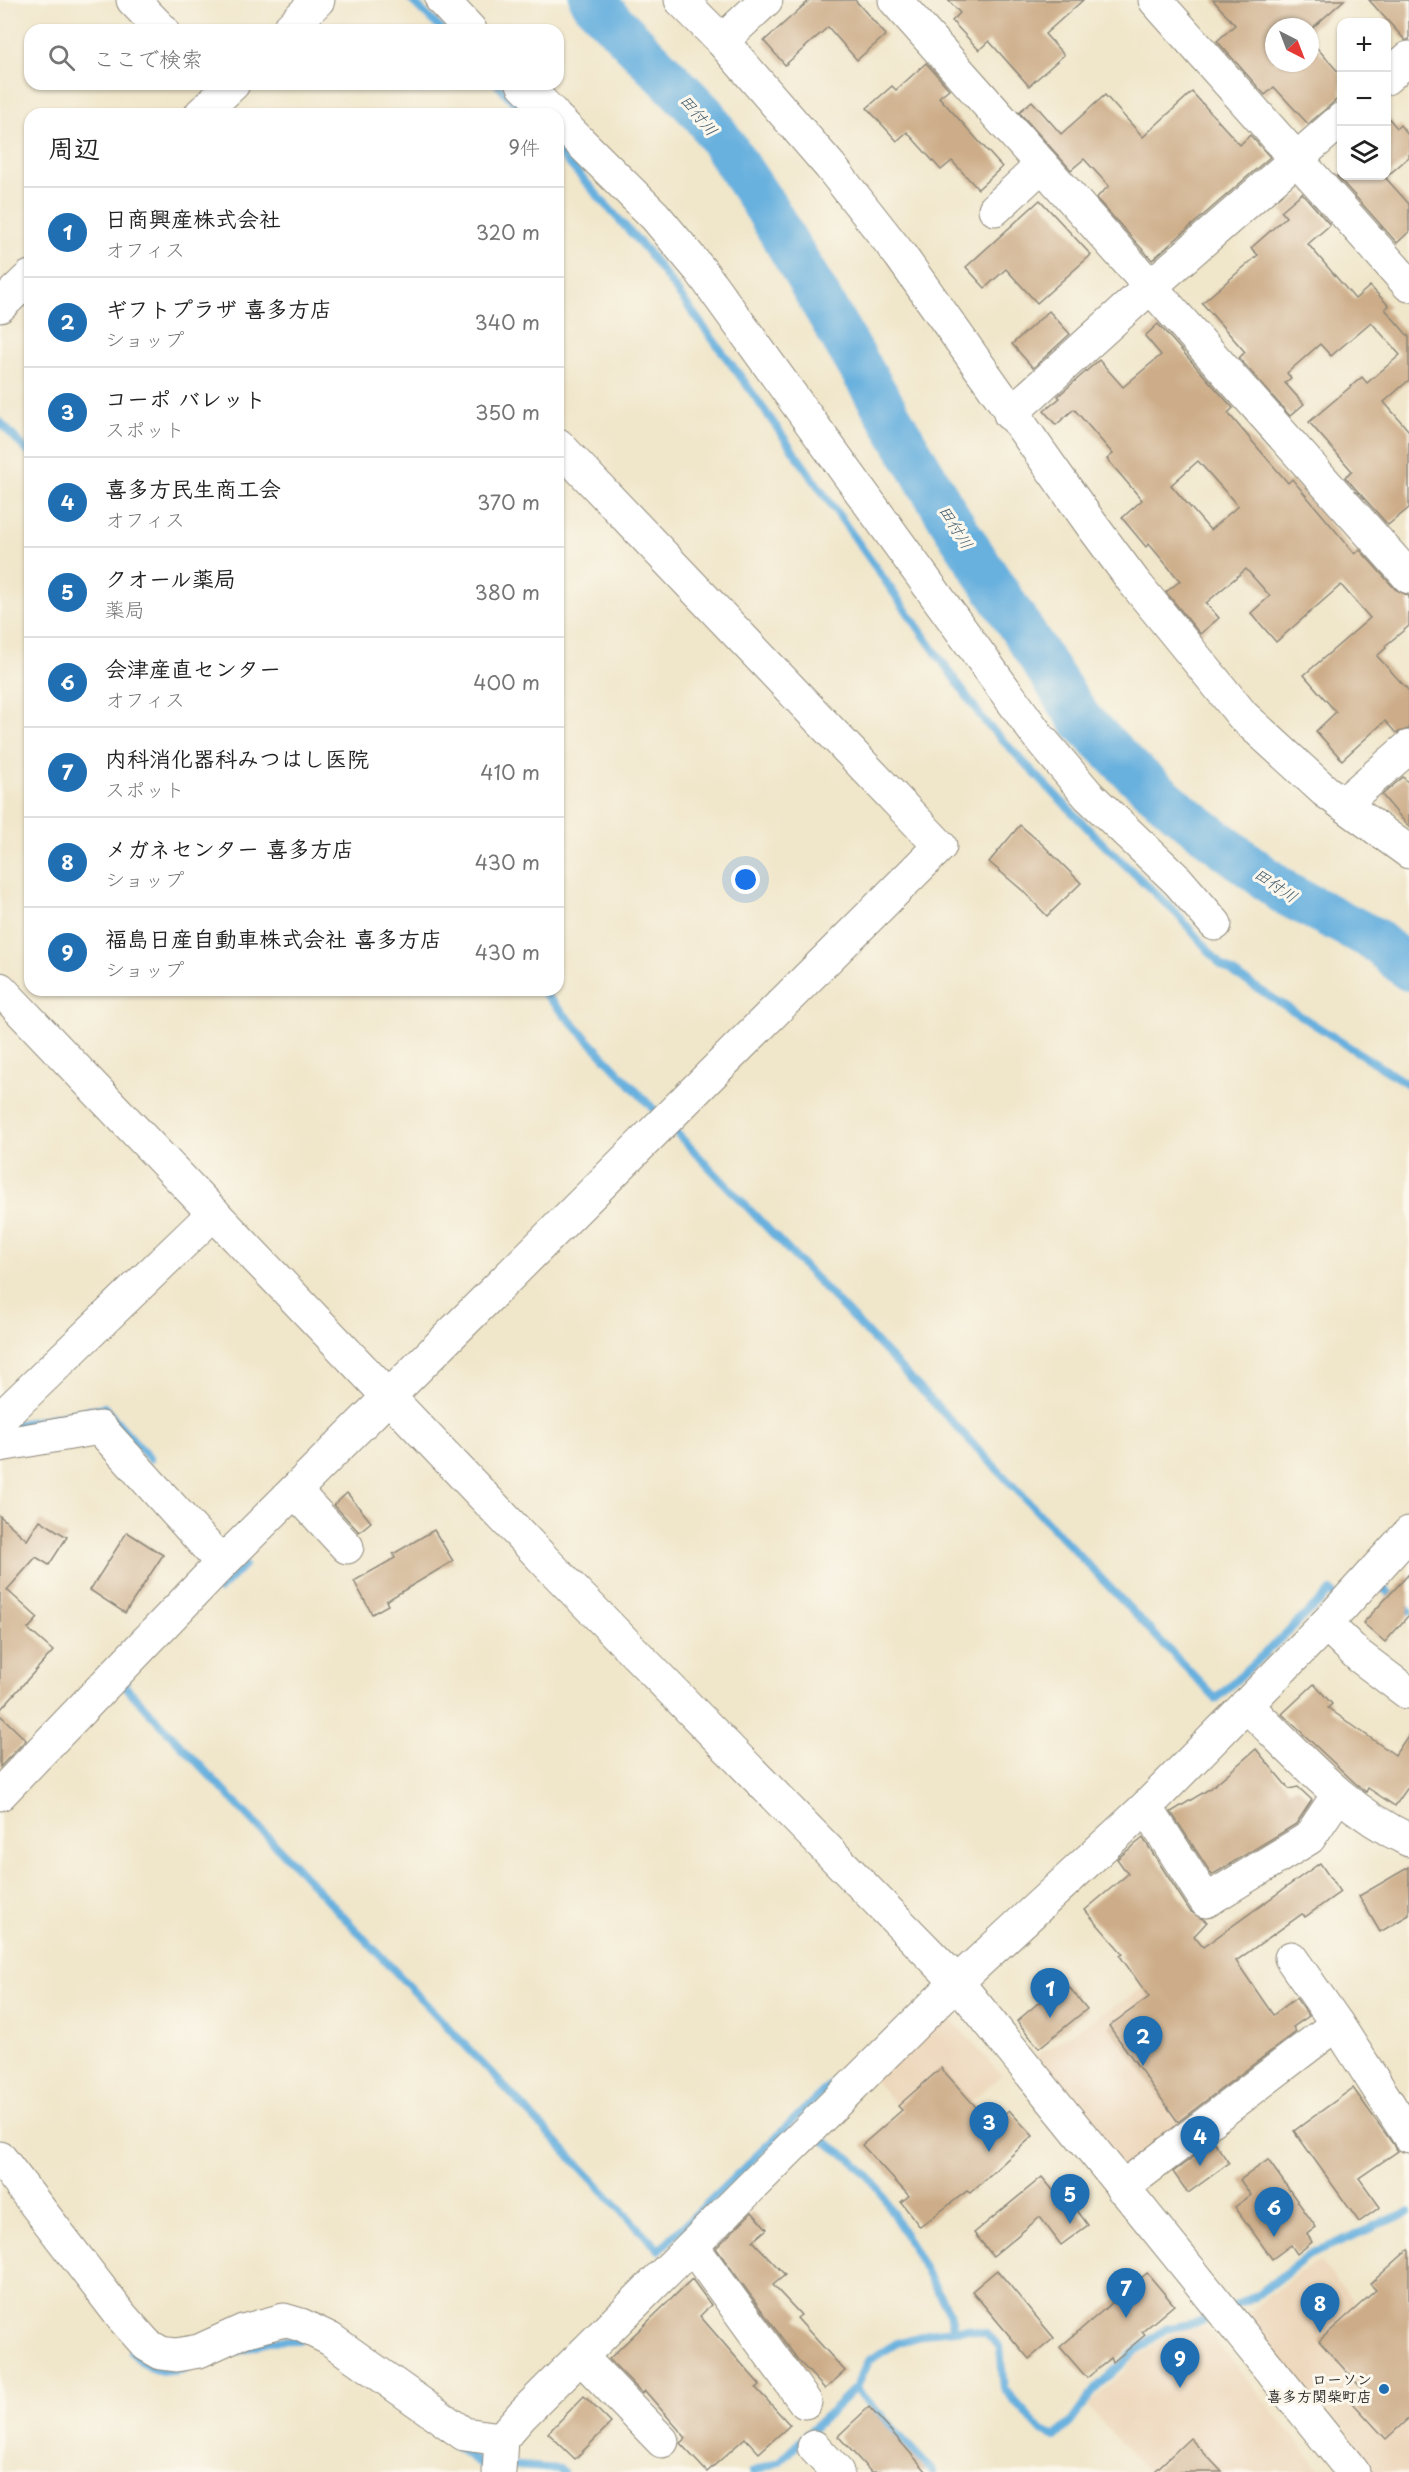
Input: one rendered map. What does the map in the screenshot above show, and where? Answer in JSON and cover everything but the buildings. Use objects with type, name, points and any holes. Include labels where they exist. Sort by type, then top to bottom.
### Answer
[{"type":"street","points":[[133,0],[156,24]]},
{"type":"street","points":[[294,24],[318,0]]},
{"type":"street","points":[[442,0],[464,24]]},
{"type":"street","points":[[681,0],[722,41],[830,166],[893,246],[1011,414],[1134,582],[1243,716],[1325,791],[1409,852]]},
{"type":"street","points":[[722,41],[766,0]]},
{"type":"street","points":[[896,0],[1409,577]]},
{"type":"street","points":[[1155,0],[1409,285]]},
{"type":"street","points":[[1391,74],[1409,58]]},
{"type":"street","points":[[529,90],[547,108]]},
{"type":"street","points":[[1011,414],[1150,287],[1337,123]]},
{"type":"street","points":[[564,126],[655,216],[701,271],[1064,770],[1178,881],[1215,924]]},
{"type":"street","points":[[995,209],[1042,165]]},
{"type":"street","points":[[0,306],[24,284]]},
{"type":"street","points":[[0,1794],[222,1563],[940,846],[564,451]]},
{"type":"street","points":[[1343,804],[1409,747]]},
{"type":"street","points":[[0,989],[388,1398],[957,1982],[1353,2472]]},
{"type":"street","points":[[0,1419],[214,1213]]},
{"type":"street","points":[[0,1445],[100,1428],[222,1563]]},
{"type":"street","points":[[295,1491],[348,1547]]},
{"type":"street","points":[[0,2158],[122,2317],[147,2345],[162,2353],[176,2355],[199,2351],[243,2331],[284,2320],[301,2325],[330,2339],[464,2434],[500,2454],[581,2357],[957,1982],[1146,1807],[1326,1624],[1409,1533]]},
{"type":"street","points":[[1326,1624],[1359,1656],[1407,1692]]},
{"type":"street","points":[[1246,1704],[1338,1795],[1381,1827],[1409,1840]]},
{"type":"street","points":[[1146,1807],[1206,1901],[1309,1838],[1338,1795]]},
{"type":"street","points":[[1291,1958],[1337,2024],[1409,2136]]},
{"type":"street","points":[[1122,2188],[1337,2024]]},
{"type":"street","points":[[692,2246],[805,2402]]},
{"type":"street","points":[[581,2357],[662,2441]]},
{"type":"street","points":[[814,2447],[837,2472]]},
{"type":"shaded area","points":[[1177,1967],[1252,2074],[1118,2172],[1033,2058]]},
{"type":"shaded area","points":[[942,2009],[1001,2075],[927,2140],[869,2074]]},
{"type":"shaded area","points":[[1320,2262],[1398,2351],[1325,2415],[1244,2316],[1297,2273]]},
{"type":"shaded area","points":[[1205,2328],[1322,2472],[1148,2472],[1087,2406],[1125,2371],[1134,2358],[1177,2329]]},
{"type":"shaded area","name":"ローソン 喜多方関柴町店","points":[[1402,2351],[1409,2359],[1409,2472],[1374,2472],[1326,2419]]},
{"type":"waterway","points":[[411,0],[436,24]]},
{"type":"waterway","name":"田付川","points":[[591,0],[704,115],[766,208],[951,521],[1080,719],[1132,771],[1182,814],[1286,894],[1374,939],[1409,969]]},
{"type":"waterway","points":[[503,90],[519,108]]},
{"type":"waterway","points":[[564,158],[647,251],[746,384],[985,722],[1097,838],[1177,914],[1221,965],[1409,1085]]},
{"type":"waterway","points":[[0,422],[24,448]]},
{"type":"waterway","points":[[547,996],[659,1115]]},
{"type":"waterway","points":[[670,1126],[1216,1699],[1331,1591],[1338,1601]]},
{"type":"waterway","points":[[10,1426],[104,1407],[150,1459]]},
{"type":"waterway","points":[[219,1590],[244,1565],[238,1558]]},
{"type":"waterway","points":[[1375,1581],[1409,1611]]},
{"type":"waterway","points":[[126,1680],[122,1683],[659,2250],[864,2052]]},
{"type":"waterway","points":[[815,2135],[850,2158],[877,2186],[950,2313],[954,2330]]},
{"type":"waterway","points":[[1229,2309],[1260,2293],[1310,2254],[1409,2212]]},
{"type":"waterway","points":[[753,2472],[780,2461],[856,2387],[868,2361],[897,2343],[934,2332],[967,2329],[986,2333],[1000,2347],[1004,2389],[1042,2431],[1055,2437],[1071,2422],[1096,2388],[1138,2349],[1166,2329],[1199,2322],[1216,2315]]},
{"type":"waterway","points":[[236,2352],[267,2341],[299,2340]]},
{"type":"waterway","points":[[132,2352],[156,2370],[185,2369]]},
{"type":"waterway","points":[[855,2388],[933,2472]]},
{"type":"waterway","points":[[453,2444],[481,2464],[492,2465]]},
{"type":"waterway","points":[[507,2465],[559,2469],[563,2472]]},
{"type":"place","name":"日商興産株式会社","points":[[1050,2018]]},
{"type":"place","name":"ギフトプラザ 喜多方店","points":[[1143,2066]]},
{"type":"place","name":"コーポ バレット","points":[[989,2152]]},
{"type":"place","name":"喜多方民生商工会","points":[[1200,2166]]},
{"type":"place","name":"クオール薬局","points":[[1070,2224]]},
{"type":"place","name":"会津産直センター","points":[[1274,2237]]},
{"type":"place","name":"内科消化器科みつはし医院","points":[[1126,2318]]},
{"type":"place","name":"メガネセンター 喜多方店","points":[[1320,2333]]},
{"type":"place","name":"福島日産自動車株式会社 喜多方店","points":[[1180,2388]]},
{"type":"place","name":"ローソン 喜多方関柴町店","points":[[1384,2389]]}]
